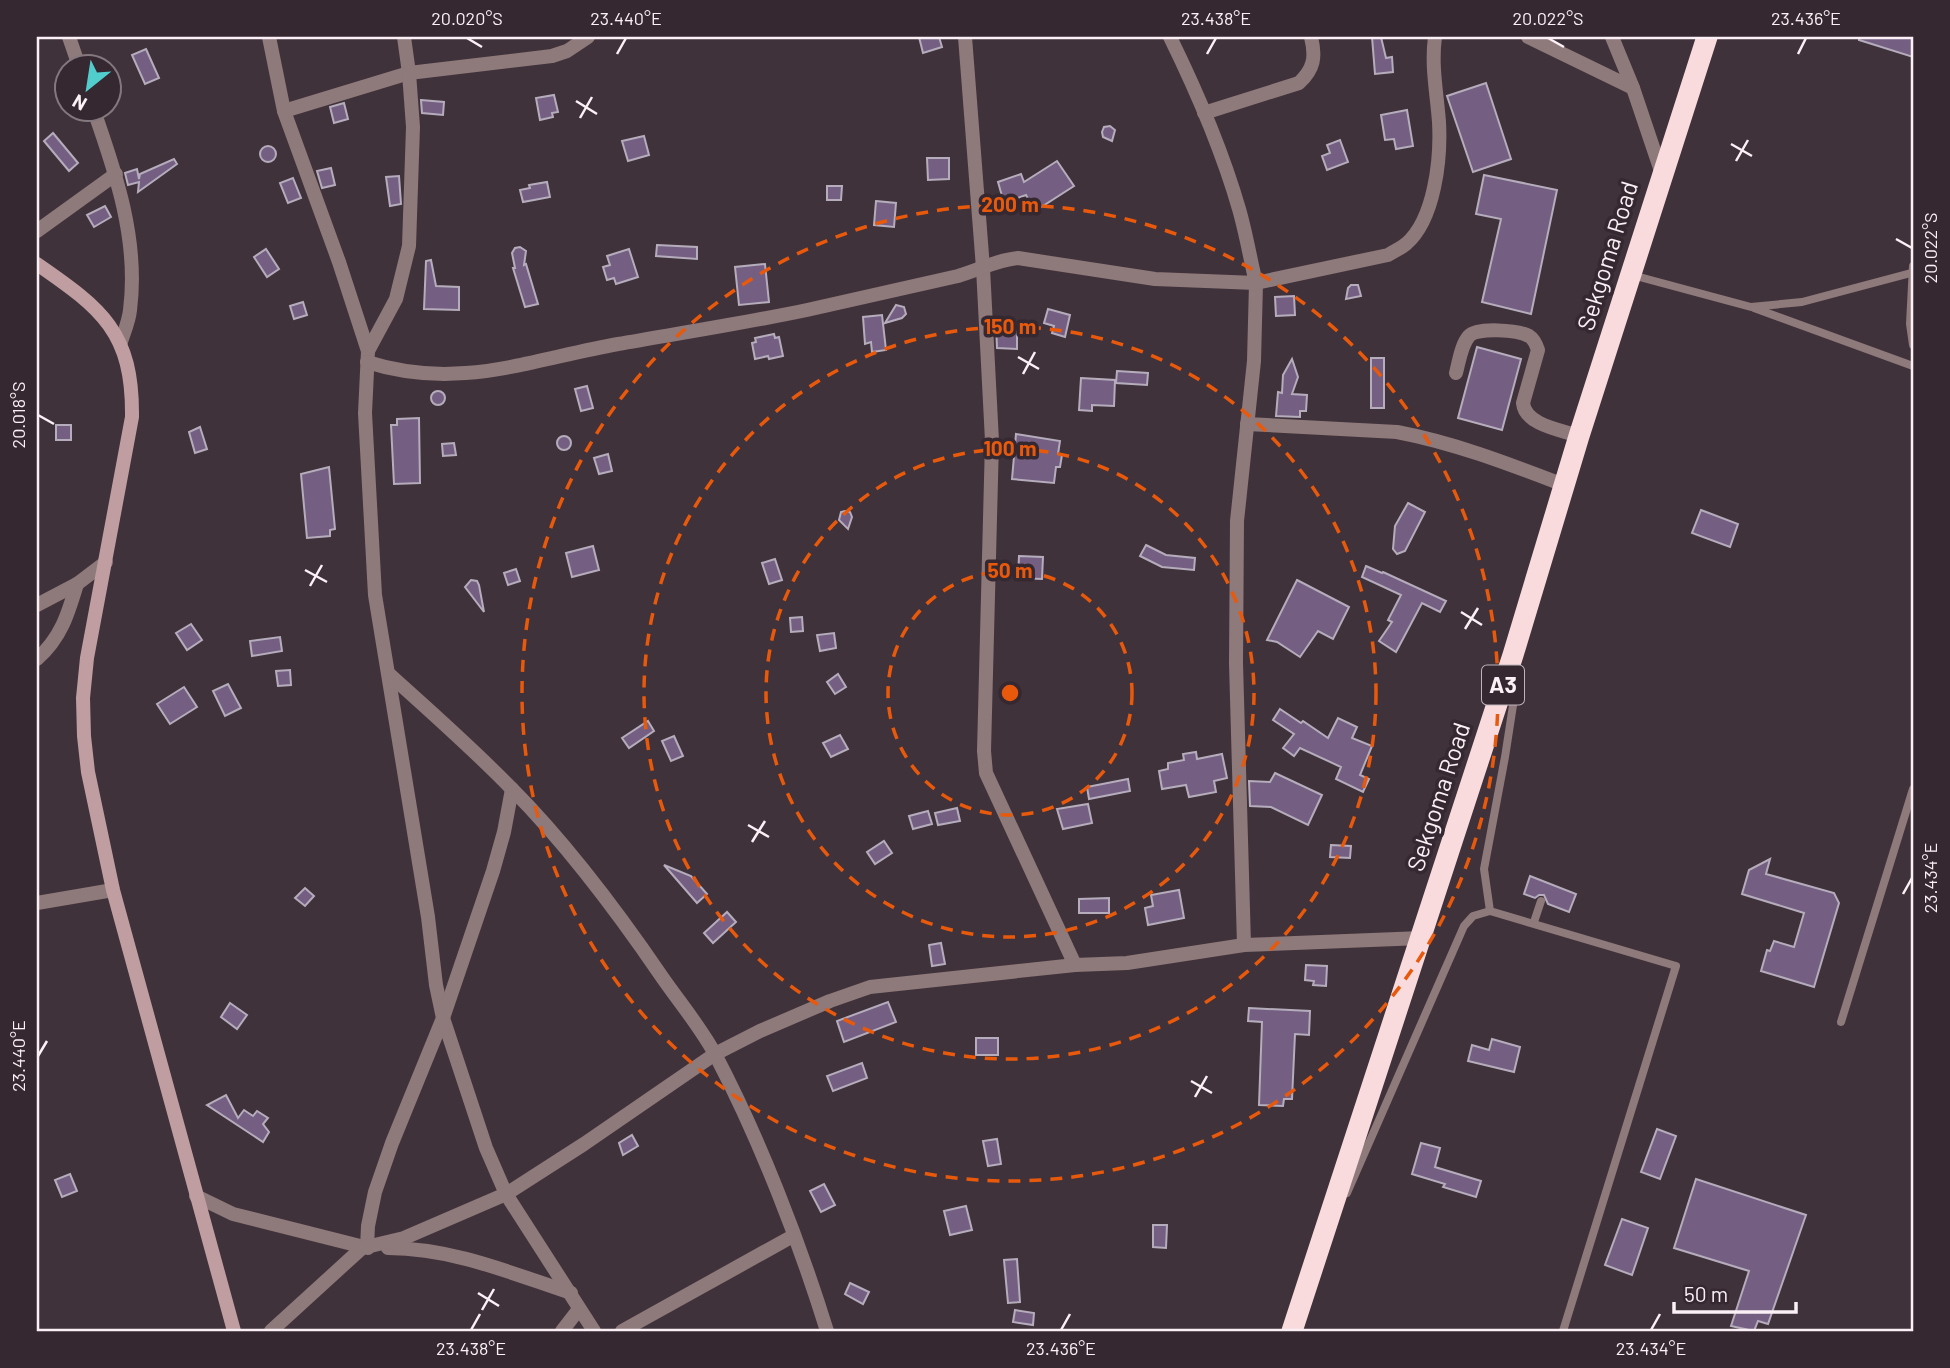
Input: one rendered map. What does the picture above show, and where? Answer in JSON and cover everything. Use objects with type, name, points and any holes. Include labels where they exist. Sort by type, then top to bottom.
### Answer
[{"type":"highway","name":"Sekgoma Road","points":[[1292,1331],[1513,655],[1579,436],[1707,37]]},
{"type":"street","points":[[269,37],[284,111],[339,262],[368,356],[365,413],[375,595],[390,675],[443,1018],[486,1148],[506,1194],[594,1331]]},
{"type":"street","points":[[368,356],[396,299],[409,246],[413,127],[404,37]]},
{"type":"street","points":[[284,111],[409,73],[552,56],[566,44],[588,37]]},
{"type":"street","points":[[965,37],[983,268],[992,441],[982,725],[986,773],[1075,965]]},
{"type":"street","points":[[1170,37],[1204,113],[1238,208],[1256,283],[1254,361],[1237,521],[1236,663],[1244,945]]},
{"type":"street","points":[[1204,113],[1299,83],[1309,74],[1313,65],[1311,37]]},
{"type":"street","points":[[368,356],[394,371],[423,375],[457,375],[500,370],[608,346],[805,310],[958,276],[997,261],[1018,258],[1155,279],[1256,283],[1388,255],[1407,243],[1422,224],[1432,196],[1438,158],[1439,122],[1434,88],[1435,37]]},
{"type":"street","points":[[1528,37],[1633,88]]},
{"type":"street","points":[[1612,37],[1633,88],[1662,174]]},
{"type":"street","points":[[98,122],[116,174],[130,243],[130,312],[121,342]]},
{"type":"street","points":[[37,231],[116,174]]},
{"type":"street","points":[[37,264],[93,307],[121,342],[128,365],[132,417],[87,658],[83,698],[88,772],[113,890],[234,1331]]},
{"type":"street","points":[[1456,373],[1466,339],[1477,331],[1519,333],[1529,337],[1538,349],[1523,402],[1524,410],[1533,419],[1579,436]]},
{"type":"street","points":[[1247,424],[1408,434],[1446,442],[1564,485]]},
{"type":"street","points":[[37,605],[77,584],[106,562]]},
{"type":"street","points":[[37,659],[59,635],[77,584]]},
{"type":"street","points":[[390,675],[512,789],[576,862],[649,958],[715,1054],[738,1102],[793,1236],[827,1331]]},
{"type":"street","points":[[365,1247],[375,1192],[443,1018],[500,845],[512,789]]},
{"type":"street","points":[[37,903],[113,890]]},
{"type":"street","points":[[271,1331],[365,1247],[404,1238],[506,1194],[715,1054],[830,1001],[870,987],[1075,965],[1127,963],[1244,945],[1422,938]]},
{"type":"street","points":[[196,1196],[233,1214],[365,1247],[412,1248],[465,1258],[570,1293]]},
{"type":"street","points":[[622,1331],[793,1236]]},
{"type":"street","points":[[562,1331],[579,1309]]},
{"type":"lane","points":[[1751,307],[1802,302],[1912,270],[1910,324],[1913,345]]},
{"type":"lane","points":[[1631,275],[1751,307],[1913,366]]},
{"type":"lane","points":[[1490,911],[1484,869],[1514,699],[1513,655]]},
{"type":"lane","points":[[1842,1022],[1913,789]]},
{"type":"lane","points":[[1534,922],[1541,901]]},
{"type":"lane","points":[[1304,1293],[1464,926],[1473,916],[1490,911],[1676,966],[1563,1331]]},
{"type":"building","points":[[919,37],[939,37],[942,47],[923,53]]},
{"type":"building","points":[[1372,37],[1381,37],[1386,58],[1392,57],[1393,72],[1375,74]]},
{"type":"building","points":[[1859,37],[1913,37],[1913,57],[1859,40]]},
{"type":"building","points":[[146,49],[159,78],[145,84],[132,55]]},
{"type":"building","points":[[1486,83],[1511,159],[1473,172],[1447,96]]},
{"type":"building","points":[[554,95],[558,112],[552,113],[553,117],[540,120],[536,98]]},
{"type":"building","points":[[421,100],[444,102],[443,115],[422,113]]},
{"type":"building","points":[[344,103],[348,119],[334,123],[330,107]]},
{"type":"building","points":[[1407,110],[1413,146],[1396,149],[1394,139],[1385,140],[1381,115]]},
{"type":"building","points":[[1110,126],[1115,130],[1112,141],[1103,137],[1102,132],[1104,127]]},
{"type":"building","points":[[53,133],[78,163],[69,171],[44,141]]},
{"type":"building","points":[[644,136],[649,155],[628,161],[622,141]]},
{"type":"building","points":[[1340,140],[1348,162],[1327,170],[1322,156],[1330,153],[1327,145]]},
{"type":"building","points":[[268,146],[276,154],[268,162],[260,154]]},
{"type":"building","points":[[927,158],[949,158],[949,179],[928,180]]},
{"type":"building","points":[[174,159],[177,164],[138,192],[139,182],[128,185],[125,173],[137,169],[139,179],[140,174]]},
{"type":"building","points":[[1057,161],[1074,186],[1035,211],[1026,195],[995,206],[993,201],[1002,196],[998,182],[1021,174],[1024,182]]},
{"type":"building","points":[[331,168],[335,185],[322,188],[317,171]]},
{"type":"building","points":[[1484,175],[1557,190],[1531,314],[1482,302],[1501,219],[1476,214]]},
{"type":"building","points":[[399,176],[401,204],[390,206],[386,177]]},
{"type":"building","points":[[293,178],[301,198],[288,203],[280,183]]},
{"type":"building","points":[[547,182],[550,197],[523,202],[520,190],[530,188],[529,185]]},
{"type":"building","points":[[827,186],[842,186],[841,200],[827,200]]},
{"type":"building","points":[[876,201],[896,203],[894,227],[874,225]]},
{"type":"building","points":[[105,206],[111,217],[94,227],[87,215]]},
{"type":"building","points":[[657,245],[697,247],[697,259],[656,256]]},
{"type":"building","points":[[520,247],[526,251],[524,265],[526,264],[538,304],[525,307],[513,268],[512,253],[515,248]]},
{"type":"building","points":[[266,249],[279,269],[267,277],[254,257]]},
{"type":"building","points":[[629,249],[638,277],[616,284],[614,278],[607,280],[603,267],[610,265],[607,256]]},
{"type":"building","points":[[431,260],[436,286],[459,287],[459,310],[424,309],[426,261]]},
{"type":"building","points":[[765,264],[769,302],[739,305],[735,267]]},
{"type":"building","points":[[1358,285],[1361,296],[1346,299],[1348,288]]},
{"type":"building","points":[[1294,296],[1295,315],[1276,316],[1275,297]]},
{"type":"building","points":[[303,302],[307,315],[294,319],[290,306]]},
{"type":"building","points":[[896,305],[904,307],[906,314],[902,318],[885,323]]},
{"type":"building","points":[[1048,309],[1070,315],[1065,337],[1052,333],[1054,326],[1044,323]]},
{"type":"building","points":[[882,315],[886,350],[872,352],[871,342],[865,344],[863,317]]},
{"type":"building","points":[[996,324],[1017,324],[1017,349],[997,348]]},
{"type":"building","points":[[774,334],[775,338],[779,337],[783,356],[755,359],[752,343],[756,342],[755,338]]},
{"type":"building","points":[[1477,347],[1521,359],[1502,430],[1458,418]]},
{"type":"building","points":[[1371,358],[1384,358],[1384,408],[1371,408]]},
{"type":"building","points":[[1292,359],[1298,377],[1292,394],[1307,395],[1306,411],[1300,411],[1300,417],[1276,416],[1278,392],[1282,393],[1283,375]]},
{"type":"building","points":[[1117,371],[1148,373],[1147,385],[1116,383]]},
{"type":"building","points":[[1081,378],[1115,380],[1114,406],[1092,405],[1092,411],[1079,410]]},
{"type":"building","points":[[587,386],[593,408],[581,411],[575,389]]},
{"type":"building","points":[[438,391],[443,393],[443,403],[438,405],[433,403],[431,398],[433,393]]},
{"type":"building","points":[[419,418],[420,483],[394,484],[391,425],[397,425],[397,419]]},
{"type":"building","points":[[56,425],[71,425],[71,440],[56,440]]},
{"type":"building","points":[[200,427],[207,449],[195,453],[189,432]]},
{"type":"building","points":[[1016,434],[1060,441],[1058,454],[1062,455],[1060,467],[1056,467],[1054,483],[1012,479]]},
{"type":"building","points":[[561,436],[567,436],[571,443],[567,450],[561,450],[557,446],[557,440]]},
{"type":"building","points":[[454,443],[456,455],[443,456],[442,444]]},
{"type":"building","points":[[608,454],[612,471],[599,474],[594,458]]},
{"type":"building","points":[[329,467],[335,529],[330,530],[330,536],[307,538],[301,474]]},
{"type":"building","points":[[1408,503],[1425,512],[1405,551],[1397,554],[1393,549],[1395,526]]},
{"type":"building","points":[[1701,510],[1738,524],[1730,547],[1692,533]]},
{"type":"building","points":[[841,512],[850,512],[852,517],[848,529],[839,520]]},
{"type":"building","points":[[1146,545],[1166,555],[1195,558],[1194,570],[1162,567],[1140,556]]},
{"type":"building","points":[[593,546],[599,570],[572,577],[566,553]]},
{"type":"building","points":[[1019,556],[1043,557],[1042,579],[1018,578]]},
{"type":"building","points":[[775,559],[782,580],[769,584],[762,563]]},
{"type":"building","points":[[1366,566],[1446,601],[1440,612],[1422,603],[1396,652],[1379,641],[1392,622],[1388,620],[1401,595],[1362,577]]},
{"type":"building","points":[[516,569],[520,581],[508,585],[504,573]]},
{"type":"building","points":[[471,580],[477,581],[479,585],[484,612],[465,587]]},
{"type":"building","points":[[1297,580],[1349,607],[1333,639],[1318,631],[1300,657],[1277,642],[1267,640]]},
{"type":"building","points":[[802,617],[803,631],[791,632],[790,618]]},
{"type":"building","points":[[191,624],[202,640],[187,650],[176,633]]},
{"type":"building","points":[[834,633],[836,648],[820,651],[817,635]]},
{"type":"building","points":[[280,637],[282,651],[252,656],[250,641]]},
{"type":"building","points":[[290,670],[291,685],[278,686],[276,671]]},
{"type":"building","points":[[838,674],[846,687],[835,694],[827,682]]},
{"type":"building","points":[[228,684],[241,708],[225,716],[213,691]]},
{"type":"building","points":[[184,687],[197,707],[170,724],[157,704]]},
{"type":"building","points":[[1280,709],[1328,738],[1338,718],[1357,727],[1352,738],[1372,746],[1360,775],[1369,779],[1363,792],[1336,779],[1341,767],[1300,748],[1294,756],[1283,748],[1294,734],[1273,720]]},
{"type":"building","points":[[648,721],[654,731],[629,748],[622,738]]},
{"type":"building","points":[[840,735],[848,749],[831,757],[823,743]]},
{"type":"building","points":[[674,736],[683,756],[671,761],[662,741]]},
{"type":"building","points":[[1196,752],[1197,759],[1222,754],[1227,778],[1214,781],[1216,792],[1189,797],[1186,785],[1162,789],[1159,771],[1168,769],[1168,763],[1184,760],[1183,754]]},
{"type":"building","points":[[1275,773],[1322,795],[1308,825],[1271,807],[1250,806],[1249,781],[1270,782]]},
{"type":"building","points":[[1128,779],[1130,791],[1089,799],[1087,787]]},
{"type":"building","points":[[1088,804],[1092,823],[1063,829],[1057,809]]},
{"type":"building","points":[[957,808],[960,821],[938,825],[935,813]]},
{"type":"building","points":[[928,811],[932,824],[913,829],[909,816]]},
{"type":"building","points":[[884,841],[892,853],[875,864],[867,852]]},
{"type":"building","points":[[1331,845],[1351,846],[1350,858],[1330,857]]},
{"type":"building","points":[[1770,859],[1766,874],[1834,893],[1839,903],[1814,987],[1761,971],[1767,950],[1770,951],[1774,941],[1794,947],[1804,913],[1742,894],[1749,870]]},
{"type":"building","points":[[664,865],[691,876],[707,894],[697,903]]},
{"type":"building","points":[[1530,876],[1576,894],[1569,912],[1548,904],[1544,895],[1535,898],[1524,894]]},
{"type":"building","points":[[305,888],[314,896],[305,906],[295,898]]},
{"type":"building","points":[[1179,890],[1184,918],[1148,925],[1145,908],[1153,906],[1151,895]]},
{"type":"building","points":[[1109,898],[1109,913],[1079,913],[1079,899]]},
{"type":"building","points":[[727,912],[736,922],[713,943],[704,933]]},
{"type":"building","points":[[941,943],[945,964],[932,966],[929,945]]},
{"type":"building","points":[[1306,965],[1327,966],[1326,986],[1313,985],[1314,981],[1305,980]]},
{"type":"building","points":[[888,1002],[896,1022],[844,1042],[837,1021]]},
{"type":"building","points":[[230,1003],[247,1015],[237,1029],[221,1017]]},
{"type":"building","points":[[1249,1008],[1310,1011],[1309,1035],[1295,1034],[1292,1099],[1284,1099],[1283,1106],[1259,1105],[1262,1022],[1248,1021]]},
{"type":"building","points":[[976,1038],[998,1038],[998,1055],[976,1055]]},
{"type":"building","points":[[1492,1039],[1520,1047],[1514,1072],[1468,1061],[1472,1045],[1489,1050]]},
{"type":"building","points":[[862,1063],[867,1078],[833,1091],[827,1076]]},
{"type":"building","points":[[226,1095],[238,1118],[244,1110],[253,1116],[257,1111],[268,1118],[263,1124],[269,1132],[263,1142],[207,1105]]},
{"type":"building","points":[[1657,1129],[1676,1136],[1660,1179],[1641,1172]]},
{"type":"building","points":[[632,1135],[638,1146],[623,1155],[619,1143]]},
{"type":"building","points":[[997,1139],[1001,1164],[988,1166],[983,1141]]},
{"type":"building","points":[[1421,1143],[1440,1148],[1435,1167],[1481,1181],[1476,1197],[1412,1174]]},
{"type":"building","points":[[70,1174],[77,1191],[62,1197],[55,1180]]},
{"type":"building","points":[[1696,1179],[1806,1215],[1768,1324],[1758,1321],[1754,1331],[1731,1326],[1749,1271],[1674,1248]]},
{"type":"building","points":[[824,1184],[835,1205],[821,1212],[810,1191]]},
{"type":"building","points":[[966,1206],[972,1230],[950,1235],[944,1211]]},
{"type":"building","points":[[1622,1219],[1648,1228],[1632,1275],[1605,1265]]},
{"type":"building","points":[[1153,1225],[1167,1225],[1166,1248],[1153,1247]]},
{"type":"building","points":[[1017,1259],[1020,1302],[1008,1303],[1004,1260]]},
{"type":"building","points":[[850,1283],[869,1292],[863,1304],[845,1294]]},
{"type":"building","points":[[1015,1310],[1034,1313],[1033,1325],[1013,1322]]}]
